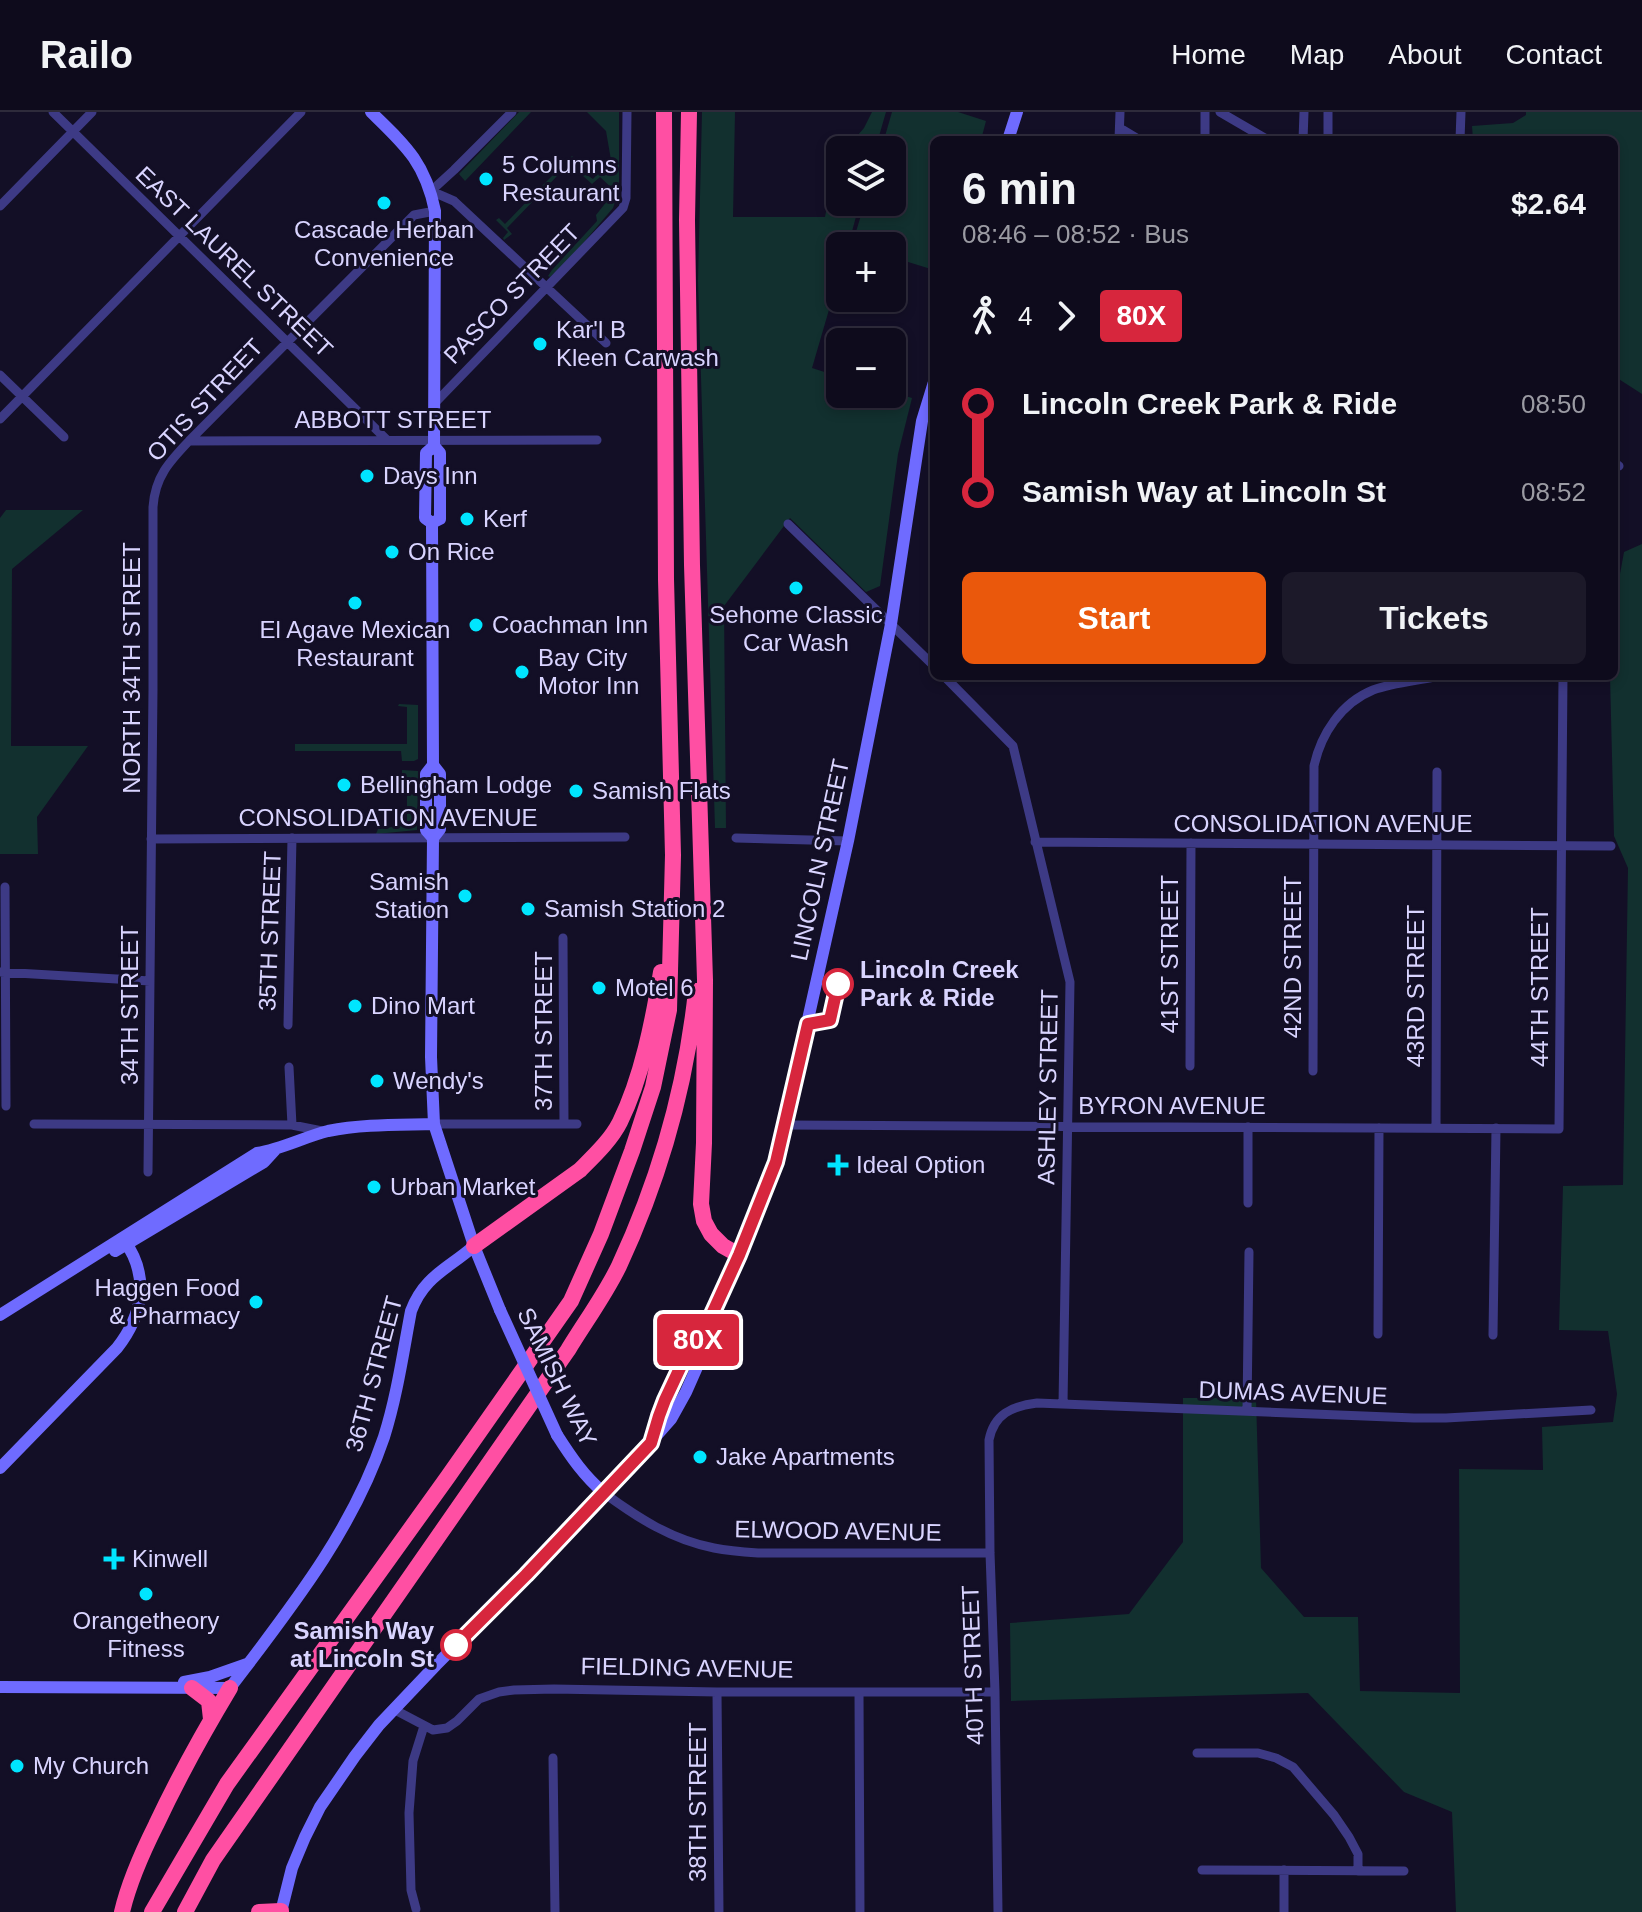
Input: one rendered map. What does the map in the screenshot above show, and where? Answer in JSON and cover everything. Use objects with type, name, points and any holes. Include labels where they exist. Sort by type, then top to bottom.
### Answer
[{"type":"highway","points":[[152,1912],[227,1784],[571,1301],[601,1234],[653,1087],[669,1010],[673,855],[666,579],[664,112]]},
{"type":"highway","points":[[689,112],[687,220],[692,565],[705,980],[701,1204],[704,1221],[711,1234],[739,1255]]},
{"type":"highway","points":[[474,1246],[580,1170],[619,1124],[654,1019],[664,955],[673,855]]},
{"type":"highway","points":[[185,1912],[213,1860],[568,1350],[618,1268],[656,1175],[692,1030],[700,957],[701,906]]},
{"type":"highway","points":[[192,1688],[209,1701],[211,1719]]},
{"type":"highway","points":[[122,1912],[146,1845],[184,1767],[230,1688]]},
{"type":"highway","points":[[259,1912],[281,1911]]},
{"type":"main road","points":[[371,112],[412,154],[426,177],[435,211],[434,443]]},
{"type":"main road","points":[[1009,136],[1017,112]]},
{"type":"main road","name":"LINCOLN STREET","points":[[604,1493],[671,1419],[686,1392],[701,1358],[703,1334],[776,1162],[848,841],[891,624],[913,469],[930,395]]},
{"type":"main road","name":"SAMISH WAY","points":[[434,443],[440,453],[440,519],[432,523],[433,765],[440,774],[440,829],[433,838],[431,1057],[434,1124],[474,1246],[557,1435],[575,1464],[604,1493]]},
{"type":"main road","points":[[0,1322],[257,1153],[327,1132],[374,1125],[434,1124]]},
{"type":"main road","points":[[0,1315],[125,1241]]},
{"type":"main road","points":[[0,1468],[127,1335],[136,1316],[141,1288],[135,1258],[125,1241]]},
{"type":"main road","name":"36TH STREET","points":[[230,1688],[301,1593],[354,1510],[383,1438],[416,1298],[433,1276],[474,1246]]},
{"type":"main road","points":[[281,1911],[292,1868],[305,1837],[320,1807],[355,1756],[379,1725],[604,1493]]},
{"type":"main road","points":[[158,1687],[210,1677],[248,1664]]},
{"type":"main road","points":[[0,1687],[230,1688]]},
{"type":"street","name":"EAST LAUREL STREET","points":[[53,112],[387,440]]},
{"type":"street","points":[[0,206],[92,112]]},
{"type":"street","points":[[0,419],[301,112]]},
{"type":"street","points":[[512,112],[431,191],[454,201],[606,343]]},
{"type":"street","name":"PASCO STREET","points":[[434,405],[619,212],[626,198],[627,112]]},
{"type":"street","points":[[1119,136],[1120,112]]},
{"type":"street","points":[[1205,112],[1205,136]]},
{"type":"street","points":[[1220,112],[1261,136]]},
{"type":"street","points":[[1303,136],[1304,112]]},
{"type":"street","points":[[1328,112],[1328,136]]},
{"type":"street","points":[[1460,136],[1461,112]]},
{"type":"street","points":[[1120,128],[1133,136]]},
{"type":"street","name":"OTIS STREET","points":[[154,497],[158,480],[166,466],[189,441],[414,215],[435,211]]},
{"type":"street","points":[[0,375],[64,437]]},
{"type":"street","name":"ABBOTT STREET","points":[[189,441],[387,440],[434,443],[597,440]]},
{"type":"street","name":"NORTH 34TH STREET","points":[[151,839],[154,497]]},
{"type":"street","points":[[788,524],[930,662]]},
{"type":"street","name":"ASHLEY STREET","points":[[948,680],[1013,746],[1070,982],[1063,1404]]},
{"type":"street","name":"42ND STREET","points":[[1313,1071],[1314,766],[1323,737],[1352,702],[1389,686],[1419,680]]},
{"type":"street","name":"44TH STREET","points":[[1559,1129],[1563,680]]},
{"type":"street","name":"43RD STREET","points":[[1436,1128],[1437,772]]},
{"type":"street","name":"CONSOLIDATION AVENUE","points":[[151,839],[625,837]]},
{"type":"street","name":"35TH STREET","points":[[288,1025],[292,838]]},
{"type":"street","points":[[736,838],[848,841]]},
{"type":"street","name":"34TH STREET","points":[[148,1172],[151,839]]},
{"type":"street","name":"CONSOLIDATION AVENUE","points":[[1035,842],[1611,846]]},
{"type":"street","name":"41ST STREET","points":[[1190,1066],[1191,843]]},
{"type":"street","points":[[5,887],[2,972],[6,1106]]},
{"type":"street","name":"37TH STREET","points":[[563,938],[564,1124]]},
{"type":"street","points":[[2,972],[150,981]]},
{"type":"street","points":[[289,1067],[292,1125]]},
{"type":"street","points":[[34,1124],[292,1125],[327,1132]]},
{"type":"street","points":[[434,1124],[577,1124]]},
{"type":"street","name":"BYRON AVENUE","points":[[785,1125],[1559,1129]]},
{"type":"street","points":[[1248,1127],[1248,1203]]},
{"type":"street","points":[[1378,1334],[1379,1128]]},
{"type":"street","points":[[1493,1335],[1496,1128]]},
{"type":"street","points":[[1247,1411],[1249,1252]]},
{"type":"street","name":"DUMAS AVENUE","points":[[997,1419],[1003,1413],[1037,1403],[1446,1418],[1591,1410]]},
{"type":"street","name":"40TH STREET","points":[[997,1419],[989,1440],[998,1912]]},
{"type":"street","name":"ELWOOD AVENUE","points":[[604,1493],[665,1532],[727,1551],[990,1553]]},
{"type":"street","name":"FIELDING AVENUE","points":[[424,1726],[433,1730],[447,1728],[479,1699],[499,1692],[554,1689],[995,1692]]},
{"type":"street","name":"38TH STREET","points":[[717,1692],[719,1912]]},
{"type":"street","points":[[859,1692],[860,1912]]},
{"type":"street","points":[[395,1710],[424,1726],[413,1761],[409,1813],[411,1890],[416,1909]]},
{"type":"street","points":[[1197,1753],[1258,1753],[1293,1767],[1349,1837],[1358,1854],[1358,1871]]},
{"type":"street","points":[[553,1758],[555,1912]]},
{"type":"street","points":[[1202,1870],[1404,1871]]},
{"type":"street","points":[[1284,1870],[1284,1912]]},
{"type":"green space","points":[[519,112],[531,112],[465,181],[459,174]]},
{"type":"green space","points":[[587,112],[619,112],[619,190],[613,208],[550,277],[552,270],[597,221],[596,215],[615,191],[600,177],[592,184],[583,176],[584,173],[593,179],[611,160],[606,131]]},
{"type":"green space","points":[[702,112],[735,112],[733,217],[825,217],[826,212],[826,216],[856,216],[852,232],[826,232],[828,312],[812,368],[826,372],[826,408],[906,408],[906,396],[912,398],[898,454],[880,586],[866,592],[790,518],[724,606],[726,828],[715,828],[698,281]]},
{"type":"green space","points":[[872,112],[886,112],[879,136],[857,136]]},
{"type":"green space","points":[[892,112],[958,112],[986,121],[982,136],[930,136],[930,269],[906,261],[906,232],[856,232],[861,216],[906,216],[906,136],[885,136]]},
{"type":"green space","points":[[1526,112],[1642,112],[1642,394],[1618,379],[1618,136],[1473,136],[1472,126],[1513,123]]},
{"type":"green space","points":[[572,156],[574,158],[540,194],[545,200],[543,202],[537,197],[507,228],[512,234],[504,240],[508,232],[496,220],[499,218],[505,224],[533,195],[527,189],[530,187],[536,192]]},
{"type":"green space","points":[[6,510],[83,510],[12,569],[11,746],[88,746],[37,817],[38,854],[0,854],[0,518]]},
{"type":"green space","points":[[1642,544],[1642,1912],[1456,1912],[1452,1812],[1404,1792],[1308,1693],[1011,1701],[1010,1623],[1129,1614],[1183,1542],[1183,1398],[1256,1398],[1261,1568],[1304,1617],[1358,1617],[1360,1691],[1460,1693],[1459,1469],[1543,1470],[1542,1427],[1613,1422],[1617,1394],[1608,1331],[1559,1330],[1563,1186],[1623,1185],[1628,868],[1614,836],[1610,680],[1618,680],[1618,585],[1624,552]]},
{"type":"green space","points":[[399,704],[418,705],[418,759],[414,761],[402,761],[401,751],[295,751],[295,744],[407,744],[407,707]]},
{"type":"green space","points":[[402,770],[418,771],[417,830],[376,834],[378,829],[407,825],[407,790],[402,790]]},
{"type":"bus line","name":"80X","points":[[456,1645],[651,1443],[665,1400],[687,1353],[703,1334],[776,1162],[808,1024],[830,1020],[838,984]]},
{"type":"place","name":"5 Columns Restaurant","points":[[486,179]]},
{"type":"place","name":"Cascade Herban Convenience","points":[[384,203]]},
{"type":"place","name":"Kar'l B Kleen Carwash","points":[[540,344]]},
{"type":"place","name":"Days Inn","points":[[367,476]]},
{"type":"place","name":"Kerf","points":[[467,519]]},
{"type":"place","name":"On Rice","points":[[392,552]]},
{"type":"place","name":"Sehome Classic Car Wash","points":[[796,588]]},
{"type":"place","name":"El Agave Mexican Restaurant","points":[[355,603]]},
{"type":"place","name":"Coachman Inn","points":[[476,625]]},
{"type":"place","name":"Bay City Motor Inn","points":[[522,672]]},
{"type":"place","name":"Bellingham Lodge","points":[[344,785]]},
{"type":"place","name":"Samish Flats","points":[[576,791]]},
{"type":"place","name":"Samish Station","points":[[465,896]]},
{"type":"place","name":"Samish Station 2","points":[[528,909]]},
{"type":"place","name":"Lincoln Creek Park & Ride","points":[[838,984]]},
{"type":"place","name":"Motel 6","points":[[599,988]]},
{"type":"place","name":"Dino Mart","points":[[355,1006]]},
{"type":"place","name":"Wendy's","points":[[377,1081]]},
{"type":"place","name":"Ideal Option","points":[[838,1165]]},
{"type":"place","name":"Urban Market","points":[[374,1187]]},
{"type":"place","name":"Haggen Food & Pharmacy","points":[[256,1302]]},
{"type":"place","name":"Jake Apartments","points":[[700,1457]]},
{"type":"place","name":"Kinwell","points":[[114,1559]]},
{"type":"place","name":"Orangetheory Fitness","points":[[146,1594]]},
{"type":"place","name":"Samish Way at Lincoln St","points":[[456,1645]]},
{"type":"place","name":"My Church","points":[[17,1766]]}]
